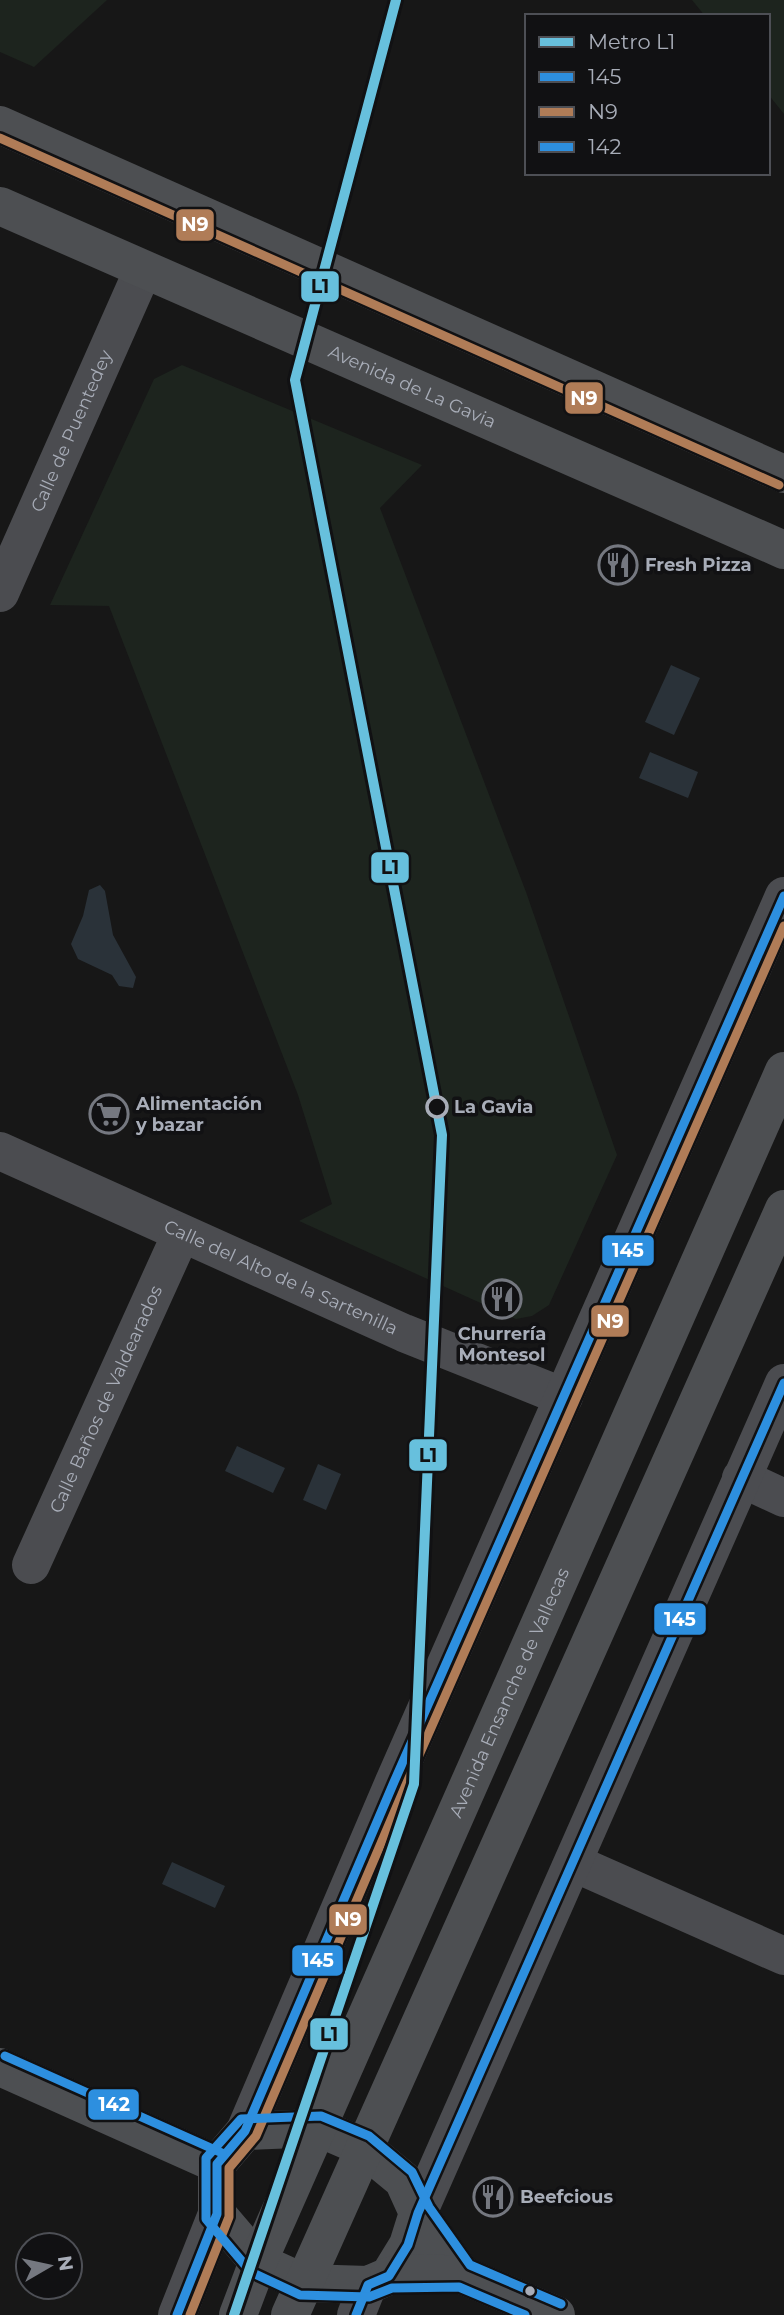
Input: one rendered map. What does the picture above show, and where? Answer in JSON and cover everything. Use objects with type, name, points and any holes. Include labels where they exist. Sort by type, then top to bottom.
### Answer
[{"type":"main road","points":[[0,125],[784,474]]},
{"type":"main road","name":"Avenida de La Gavia","points":[[0,206],[784,550]]},
{"type":"main road","name":"Avenida Ensanche de Vallecas","points":[[238,2315],[258,2262],[784,1071]]},
{"type":"main road","points":[[297,2299],[784,1209]]},
{"type":"main road","points":[[0,2067],[217,2164]]},
{"type":"main road","points":[[462,2274],[371,2292],[297,2299],[258,2262],[217,2214],[217,2164],[245,2131],[319,2128],[363,2147],[403,2180],[418,2213],[462,2274],[556,2315]]},
{"type":"main road","points":[[371,2292],[408,2245],[418,2213]]},
{"type":"street","name":"Calle de Puentedey","points":[[0,593],[143,270]]},
{"type":"street","points":[[245,2131],[394,1782],[565,1397],[637,1224],[784,896]]},
{"type":"street","name":"Calle del Alto de la Sartenilla","points":[[0,1151],[404,1333],[565,1397]]},
{"type":"street","name":"Calle Baños de Valdearados","points":[[31,1565],[181,1234]]},
{"type":"street","points":[[418,2213],[784,1383]]},
{"type":"street","points":[[741,1478],[784,1498]]},
{"type":"street","points":[[574,1863],[784,1956]]},
{"type":"street","points":[[177,2315],[217,2214]]},
{"type":"shaded area","points":[[0,0],[107,0],[34,67],[0,52]]},
{"type":"shaded area","points":[[692,0],[784,0],[784,114],[770,96],[770,14],[703,14]]},
{"type":"shaded area","points":[[182,365],[422,465],[380,508],[526,892],[617,1155],[549,1305],[532,1316],[516,1319],[299,1221],[332,1204],[298,1095],[109,606],[50,605],[154,379]]},
{"type":"shaded area","points":[[671,665],[700,678],[674,735],[645,722]]},
{"type":"shaded area","points":[[650,752],[698,772],[688,798],[639,778]]},
{"type":"shaded area","points":[[100,885],[105,891],[113,935],[136,977],[133,988],[119,986],[112,975],[78,959],[71,944],[83,916],[89,890]]},
{"type":"shaded area","points":[[237,1446],[285,1468],[273,1493],[225,1471]]},
{"type":"shaded area","points":[[318,1464],[341,1474],[326,1510],[303,1500]]},
{"type":"shaded area","points":[[172,1862],[225,1886],[215,1908],[162,1884]]},
{"type":"metro line","name":"L1","points":[[234,2315],[414,1784],[442,1135],[295,380],[396,0]]},
{"type":"transit line","name":"N9","points":[[0,138],[779,485]]},
{"type":"transit line","name":"145","points":[[177,2315],[217,2214],[217,2164],[245,2131],[394,1782],[784,896]]},
{"type":"transit line","name":"N9","points":[[190,2315],[229,2217],[229,2168],[256,2136],[405,1787],[784,926]]},
{"type":"transit line","name":"145","points":[[356,2315],[368,2285],[389,2276],[408,2245],[418,2213],[784,1383]]},
{"type":"transit line","name":"142","points":[[5,2056],[222,2153]]},
{"type":"transit line","name":"142","points":[[525,2315],[459,2287],[392,2288],[369,2297],[300,2295],[251,2272],[206,2219],[206,2158],[241,2119],[321,2116],[369,2136],[412,2172],[429,2207],[470,2265],[561,2304]]},
{"type":"place","name":"Fresh Pizza","points":[[618,565]]},
{"type":"place","name":"La Gavia","points":[[437,1107]]},
{"type":"place","name":"Alimentación y bazar","points":[[109,1114]]},
{"type":"place","name":"Churrería Montesol","points":[[502,1299]]},
{"type":"place","name":"Beefcious","points":[[493,2197]]}]
